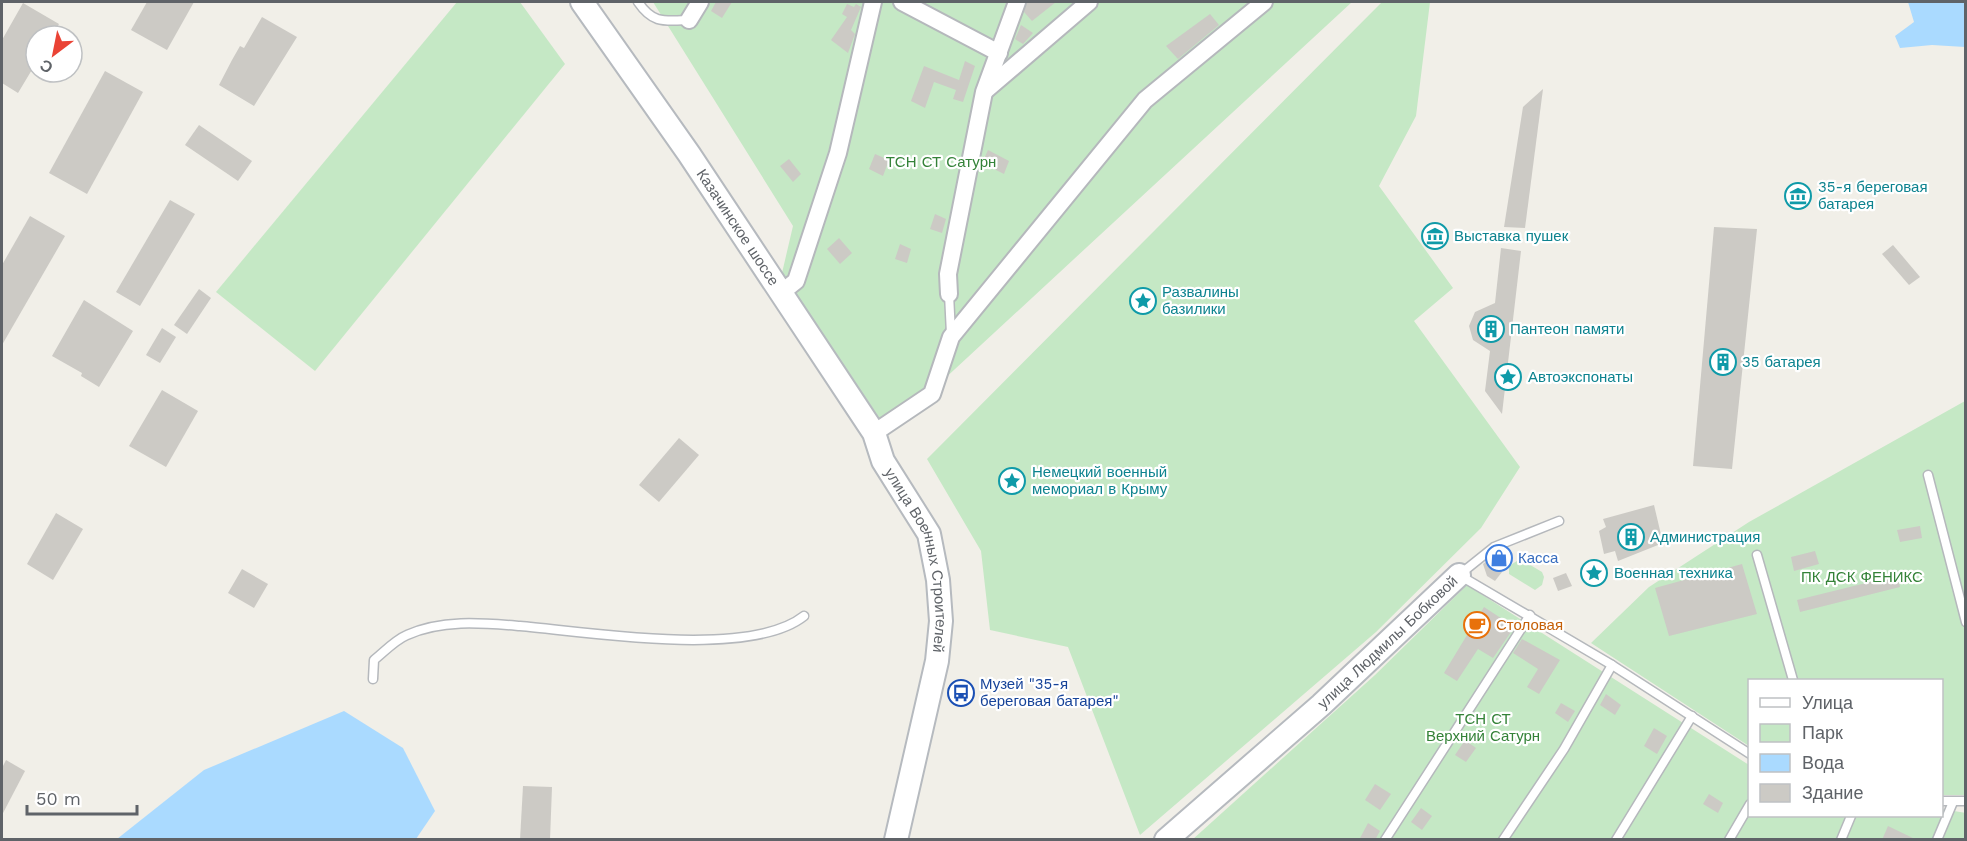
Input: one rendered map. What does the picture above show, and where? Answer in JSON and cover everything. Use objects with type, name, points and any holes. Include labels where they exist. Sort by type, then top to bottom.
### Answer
[{"type":"main road","name":"Казачинское шоссе","points":[[582,2],[689,154],[874,433],[883,461]]},
{"type":"main road","name":"улица Военных Строителей","points":[[883,461],[929,534],[938,580],[941,621],[937,661],[896,840]]},
{"type":"main road","name":"улица Людмилы Бобковой","points":[[1166,840],[1321,705],[1459,575]]},
{"type":"street","points":[[689,20],[700,2]]},
{"type":"street","points":[[781,293],[796,281],[838,153],[873,2]]},
{"type":"street","points":[[902,2],[999,53]]},
{"type":"street","points":[[949,294],[948,274],[984,92],[1017,2]]},
{"type":"street","points":[[984,92],[1089,2]]},
{"type":"street","points":[[874,433],[932,394],[951,337],[1145,100],[1264,2]]},
{"type":"lane","points":[[638,2],[646,14],[662,21],[689,20]]},
{"type":"lane","points":[[949,294],[951,337]]},
{"type":"lane","points":[[1928,475],[1965,622]]},
{"type":"lane","points":[[1459,575],[1494,547],[1559,521]]},
{"type":"lane","points":[[1757,555],[1792,679]]},
{"type":"lane","name":"улица Людмилы Бобковой","points":[[1459,575],[1612,665],[1748,753]]},
{"type":"lane","points":[[1385,840],[1530,615]]},
{"type":"lane","points":[[373,679],[374,660],[406,635],[443,625],[482,623],[697,641],[778,631],[804,616]]},
{"type":"lane","points":[[1503,840],[1564,749],[1612,665]]},
{"type":"lane","points":[[1616,840],[1692,716]]},
{"type":"lane","points":[[1943,801],[1965,801]]},
{"type":"lane","points":[[1936,840],[1953,802]]},
{"type":"lane","points":[[1729,840],[1748,806]]},
{"type":"lane","points":[[1841,840],[1851,817]]},
{"type":"green space","points":[[457,2],[520,2],[565,64],[315,371],[216,292]]},
{"type":"green space","name":"ТСН СТ Сатурн","points":[[653,2],[1352,2],[888,431],[782,273],[793,226]]},
{"type":"green space","points":[[1382,2],[1430,2],[1416,116],[1379,186],[1453,288],[1414,321],[1520,467],[1481,528],[1376,632],[1140,835],[1068,647],[990,630],[981,551],[927,459]]},
{"type":"green space","name":"ПК ДСК ФЕНИКС","points":[[1965,401],[1965,795],[1943,795],[1943,679],[1748,679],[1748,745],[1591,643],[1649,587],[1749,522]]},
{"type":"green space","points":[[1520,559],[1542,572],[1544,577],[1542,585],[1535,590],[1509,574],[1509,566]]},
{"type":"green space","name":"ТСН СТ Верхний Сатурн","points":[[1467,585],[1748,764],[1748,817],[1943,817],[1943,809],[1966,813],[1965,840],[1192,840],[1375,675]]},
{"type":"water","points":[[1908,2],[1965,2],[1965,47],[1932,45],[1900,48],[1895,36],[1914,22]]},
{"type":"water","points":[[344,711],[403,748],[435,811],[416,839],[117,839],[204,770]]},
{"type":"building","points":[[147,2],[194,2],[167,50],[131,30]]},
{"type":"building","points":[[716,2],[732,2],[722,18],[711,11]]},
{"type":"building","points":[[1027,2],[1056,2],[1032,21],[1024,12]]},
{"type":"building","points":[[23,3],[59,24],[24,24],[24,83],[18,93],[2,83],[2,40]]},
{"type":"building","points":[[847,4],[854,7],[856,4],[861,7],[851,30],[855,34],[848,53],[831,40],[847,17],[842,14]]},
{"type":"building","points":[[1210,14],[1219,25],[1178,59],[1166,46]]},
{"type":"building","points":[[262,17],[297,37],[254,106],[219,85],[240,46],[244,48]]},
{"type":"building","points":[[1021,25],[1033,33],[1023,44],[1015,39]]},
{"type":"building","points":[[965,61],[975,66],[963,102],[953,99],[956,90],[934,82],[925,108],[911,101],[924,66],[959,80]]},
{"type":"building","points":[[105,71],[143,92],[87,194],[49,173]]},
{"type":"building","points":[[1543,89],[1525,228],[1504,227],[1523,107]]},
{"type":"building","points":[[199,125],[252,161],[238,181],[185,145]]},
{"type":"building","points":[[988,150],[1009,161],[1004,174],[982,163]]},
{"type":"building","points":[[875,154],[889,160],[883,176],[869,169]]},
{"type":"building","points":[[789,159],[801,174],[793,182],[780,166]]},
{"type":"building","points":[[170,200],[195,214],[140,306],[116,292]]},
{"type":"building","points":[[935,214],[946,219],[942,233],[930,229]]},
{"type":"building","points":[[30,216],[65,236],[2,345],[2,265]]},
{"type":"building","name":"35 батарея","points":[[1714,227],[1757,229],[1732,469],[1693,466]]},
{"type":"building","points":[[839,238],[852,253],[840,264],[827,249]]},
{"type":"building","points":[[900,244],[911,249],[907,263],[895,259]]},
{"type":"building","points":[[1893,245],[1920,277],[1909,285],[1882,254]]},
{"type":"building","points":[[1501,248],[1521,251],[1502,414],[1485,391],[1490,351],[1473,340],[1469,326],[1475,312],[1495,303]]},
{"type":"building","points":[[199,289],[211,298],[187,334],[174,325]]},
{"type":"building","points":[[84,300],[133,331],[99,387],[81,376],[82,373],[52,356]]},
{"type":"building","points":[[162,328],[176,337],[160,363],[146,355]]},
{"type":"building","points":[[162,390],[198,411],[166,467],[129,446]]},
{"type":"building","points":[[679,438],[699,455],[659,502],[639,485]]},
{"type":"building","name":"Администрация","points":[[1654,505],[1663,543],[1618,561],[1615,551],[1604,554],[1599,531],[1606,527],[1603,519]]},
{"type":"building","points":[[56,513],[83,529],[53,580],[27,564]]},
{"type":"building","points":[[1920,526],[1922,538],[1900,542],[1897,530]]},
{"type":"building","points":[[1815,551],[1819,564],[1794,571],[1791,557]]},
{"type":"building","points":[[1487,561],[1502,572],[1495,581],[1487,576],[1483,564]]},
{"type":"building","points":[[1742,564],[1757,614],[1669,636],[1655,588]]},
{"type":"building","points":[[242,569],[268,584],[254,608],[228,593]]},
{"type":"building","points":[[1566,573],[1572,586],[1558,591],[1553,578]]},
{"type":"building","points":[[1896,573],[1900,587],[1800,612],[1797,600],[1874,581],[1873,578]]},
{"type":"building","points":[[1484,607],[1513,626],[1511,632],[1493,658],[1478,649],[1457,681],[1444,673]]},
{"type":"building","points":[[1522,639],[1560,660],[1539,694],[1527,687],[1538,669],[1513,653]]},
{"type":"building","points":[[1606,694],[1621,705],[1615,715],[1600,705]]},
{"type":"building","points":[[1561,703],[1575,711],[1568,722],[1555,713]]},
{"type":"building","points":[[1654,728],[1667,736],[1657,754],[1644,746]]},
{"type":"building","points":[[1465,740],[1476,748],[1466,762],[1455,755]]},
{"type":"building","points":[[6,760],[25,771],[2,815],[2,768]]},
{"type":"building","points":[[1375,784],[1391,794],[1380,810],[1365,800]]},
{"type":"building","points":[[523,786],[552,787],[550,840],[520,840]]},
{"type":"building","points":[[1709,794],[1723,803],[1718,813],[1703,804]]},
{"type":"building","points":[[1421,808],[1432,816],[1422,830],[1411,822]]},
{"type":"building","points":[[1368,823],[1380,831],[1375,840],[1359,840]]},
{"type":"building","points":[[1888,826],[1917,840],[1882,840]]},
{"type":"place","name":"35-я береговая батарея","points":[[1798,196]]},
{"type":"place","name":"Выставка пушек","points":[[1435,236]]},
{"type":"place","name":"Развалины базилики","points":[[1143,301]]},
{"type":"place","name":"Пантеон памяти","points":[[1491,329]]},
{"type":"place","name":"35 батарея","points":[[1723,362]]},
{"type":"place","name":"Автоэкспонаты","points":[[1508,377]]},
{"type":"place","name":"Немецкий военный мемориал в Крыму","points":[[1012,481]]},
{"type":"place","name":"Администрация","points":[[1631,537]]},
{"type":"place","name":"Касса","points":[[1499,558]]},
{"type":"place","name":"Военная техника","points":[[1594,573]]},
{"type":"place","name":"Столовая","points":[[1477,625]]},
{"type":"place","name":"Музей \"35-я береговая батарея\"","points":[[961,693]]}]
